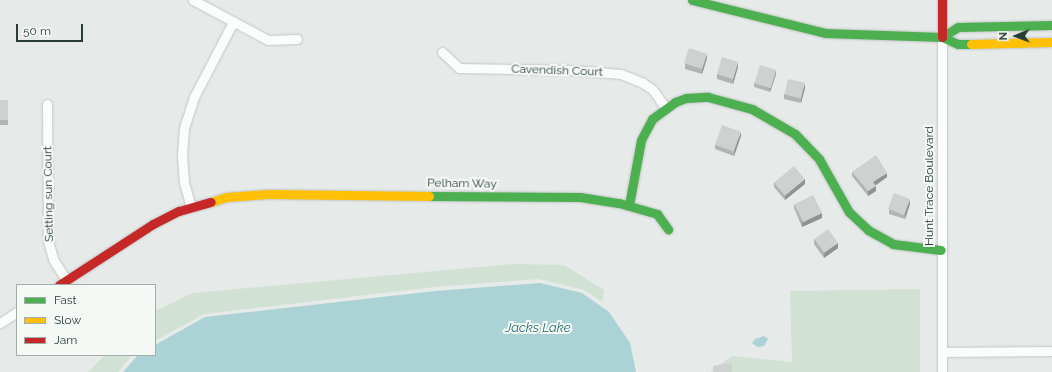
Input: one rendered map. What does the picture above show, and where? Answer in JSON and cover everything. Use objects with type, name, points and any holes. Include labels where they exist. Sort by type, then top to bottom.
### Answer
[{"type":"street","points":[[193,0],[268,40],[297,39]]},
{"type":"street","points":[[692,0],[780,24],[859,36],[942,37],[958,44],[1052,42]]},
{"type":"street","name":"Hunt Trace Boulevard","points":[[942,0],[942,372]]},
{"type":"street","points":[[191,207],[183,176],[182,156],[184,128],[194,97],[233,22]]},
{"type":"street","points":[[942,37],[958,27],[1052,25]]},
{"type":"street","name":"Cavendish Court","points":[[442,52],[460,68],[573,70],[622,74],[643,82],[653,90],[665,107]]},
{"type":"street","points":[[629,205],[641,140],[652,119],[665,107],[686,98],[708,97],[768,116],[808,146],[828,174],[849,212],[868,230],[893,244],[909,248],[942,250]]},
{"type":"street","name":"Setting sun Court","points":[[47,104],[48,241],[53,259],[63,282]]},
{"type":"street","name":"Pelham Way","points":[[63,282],[153,224],[191,207],[226,197],[580,197],[629,205],[657,214],[668,229]]},
{"type":"street","points":[[0,323],[16,313]]},
{"type":"street","points":[[942,352],[1052,352]]},
{"type":"green space","points":[[512,264],[564,265],[604,290],[603,299],[601,301],[584,290],[539,279],[434,287],[204,314],[156,340],[156,311],[192,293]]},
{"type":"green space","points":[[920,289],[920,372],[710,372],[732,356],[792,362],[790,291]]},
{"type":"green space","points":[[104,356],[131,356],[118,372],[88,372]]},
{"type":"water","name":"Jacks Lake","points":[[540,283],[582,293],[609,312],[630,343],[636,372],[123,372],[137,356],[156,356],[156,344],[205,317],[435,291]]},
{"type":"water","points":[[764,336],[768,339],[764,346],[757,347],[752,343],[755,339]]},
{"type":"building","points":[[689,48],[707,54],[702,69],[684,63]]},
{"type":"building","points":[[722,57],[738,62],[733,79],[717,74]]},
{"type":"building","points":[[760,65],[776,70],[771,88],[754,83]]},
{"type":"building","points":[[788,79],[805,83],[801,98],[784,95]]},
{"type":"building","points":[[0,100],[8,100],[8,120],[0,120]]},
{"type":"building","points":[[722,125],[741,132],[734,152],[715,145]]},
{"type":"building","points":[[876,155],[887,173],[873,182],[876,186],[868,191],[852,172]]},
{"type":"building","points":[[794,166],[805,179],[785,196],[774,183]]},
{"type":"building","points":[[894,193],[910,199],[904,215],[888,209]]},
{"type":"building","points":[[813,195],[822,213],[803,222],[794,205]]},
{"type":"building","points":[[828,229],[838,243],[824,253],[814,239]]},
{"type":"building","points":[[732,363],[732,372],[713,372],[713,366]]},
{"type":"traffic: fast","points":[[692,0],[825,33],[942,37],[958,44],[971,44]]},
{"type":"traffic: fast","points":[[942,37],[958,27],[1052,25]]},
{"type":"traffic: fast","points":[[629,205],[641,140],[652,119],[675,102],[686,98],[708,97],[752,109],[795,134],[819,159],[849,212],[868,230],[893,244],[941,250]]},
{"type":"traffic: fast","points":[[429,196],[580,197],[619,203],[657,214],[668,229]]},
{"type":"traffic: slow","points":[[971,44],[1052,42]]},
{"type":"traffic: slow","points":[[211,202],[226,197],[268,194],[429,196]]},
{"type":"traffic: jam","points":[[942,0],[942,37]]},
{"type":"traffic: jam","points":[[61,284],[153,224],[179,211],[211,202]]}]
